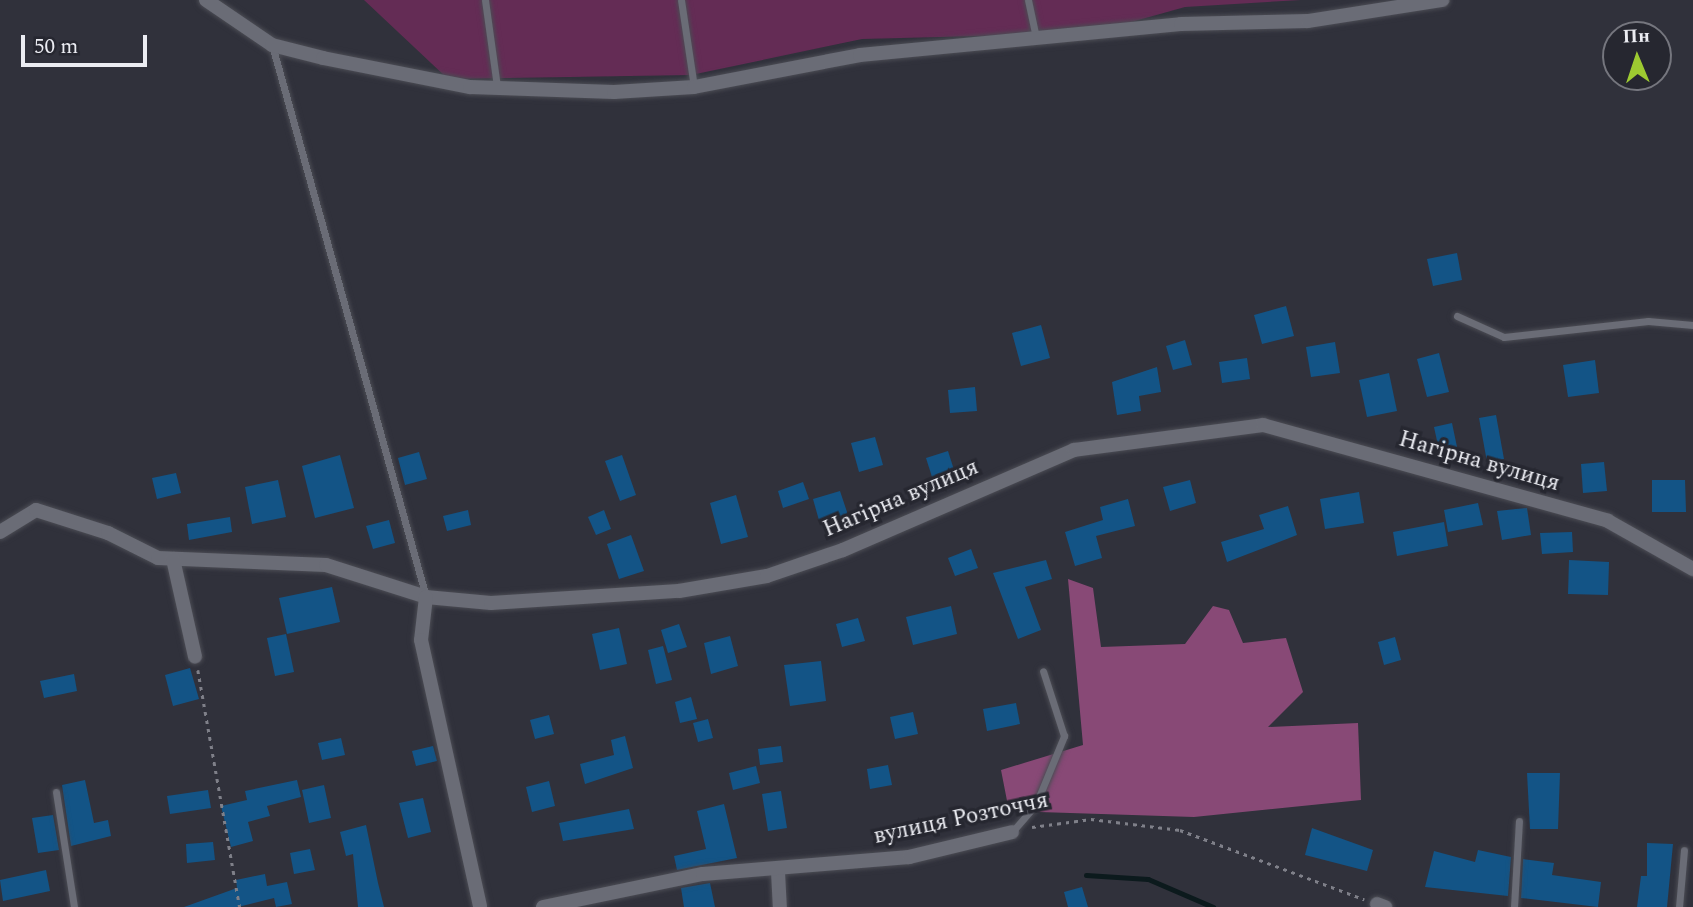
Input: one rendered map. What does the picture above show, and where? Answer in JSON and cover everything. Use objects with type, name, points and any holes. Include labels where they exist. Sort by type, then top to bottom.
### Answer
[{"type":"street","points":[[206,0],[272,45],[454,85],[497,88],[694,87],[860,55],[1181,24],[1308,21],[1442,0]]},
{"type":"street","name":"Нагірна вулиця","points":[[0,532],[36,510],[108,533],[158,558],[326,565],[426,597],[491,603],[679,591],[767,576],[1074,450],[1263,425],[1608,521],[1693,569]]},
{"type":"street","points":[[173,559],[195,657]]},
{"type":"street","points":[[426,597],[421,640],[480,907]]},
{"type":"street","name":"вулиця Розточчя","points":[[543,907],[703,874],[779,872],[909,857],[1012,832]]},
{"type":"street","points":[[779,872],[780,907]]},
{"type":"lane","points":[[485,0],[497,88]]},
{"type":"lane","points":[[681,0],[694,87]]},
{"type":"lane","points":[[1028,0],[1036,40]]},
{"type":"lane","points":[[272,45],[426,597]]},
{"type":"lane","points":[[1457,316],[1504,337],[1648,321],[1693,325]]},
{"type":"lane","points":[[1012,832],[1035,804],[1065,736],[1043,671]]},
{"type":"lane","points":[[56,792],[74,907]]},
{"type":"lane","points":[[1514,907],[1519,821]]},
{"type":"lane","points":[[1679,907],[1684,850]]},
{"type":"path","points":[[195,657],[240,907]]},
{"type":"path","name":"вулиця Розточчя","points":[[1012,832],[1091,818],[1170,828],[1248,851],[1381,906]]},
{"type":"shaded area","points":[[364,0],[1301,0],[1185,7],[1092,33],[862,39],[691,75],[448,79]]},
{"type":"shaded area","points":[[1068,579],[1093,588],[1101,647],[1185,644],[1213,606],[1229,610],[1243,643],[1286,638],[1303,692],[1268,727],[1358,723],[1361,800],[1194,817],[1009,811],[1001,770],[1083,745]]},
{"type":"building","points":[[1457,253],[1462,280],[1433,286],[1427,259]]},
{"type":"building","points":[[1286,306],[1294,336],[1262,344],[1254,315]]},
{"type":"building","points":[[1041,325],[1050,358],[1021,366],[1012,333]]},
{"type":"building","points":[[1185,340],[1192,365],[1173,370],[1166,346]]},
{"type":"building","points":[[1335,342],[1340,373],[1311,377],[1306,347]]},
{"type":"building","points":[[1439,353],[1449,392],[1427,397],[1417,359]]},
{"type":"building","points":[[1247,358],[1250,379],[1222,383],[1219,362]]},
{"type":"building","points":[[1595,360],[1599,393],[1568,397],[1563,365]]},
{"type":"building","points":[[1157,367],[1161,392],[1139,396],[1141,411],[1117,415],[1112,382]]},
{"type":"building","points":[[1389,373],[1397,411],[1367,417],[1359,380]]},
{"type":"building","points":[[975,387],[977,411],[950,413],[948,390]]},
{"type":"building","points":[[1496,415],[1504,459],[1487,462],[1479,418]]},
{"type":"building","points":[[1452,423],[1457,447],[1439,450],[1434,427]]},
{"type":"building","points":[[875,437],[883,465],[859,472],[851,443]]},
{"type":"building","points":[[948,451],[954,470],[932,477],[926,458]]},
{"type":"building","points":[[419,452],[427,479],[405,485],[398,458]]},
{"type":"building","points":[[340,455],[354,508],[315,518],[302,466]]},
{"type":"building","points":[[622,455],[636,495],[620,501],[605,461]]},
{"type":"building","points":[[1604,462],[1607,491],[1583,493],[1581,464]]},
{"type":"building","points":[[176,473],[181,493],[157,499],[152,478]]},
{"type":"building","points":[[278,480],[286,517],[252,524],[245,487]]},
{"type":"building","points":[[1190,480],[1196,503],[1170,511],[1163,487]]},
{"type":"building","points":[[1652,480],[1685,480],[1686,512],[1652,512]]},
{"type":"building","points":[[803,482],[809,499],[783,508],[778,491]]},
{"type":"building","points":[[840,491],[848,515],[820,524],[813,499]]},
{"type":"building","points":[[1359,492],[1364,523],[1325,529],[1320,499]]},
{"type":"building","points":[[736,495],[748,537],[721,544],[710,503]]},
{"type":"building","points":[[1128,499],[1135,526],[1096,536],[1102,558],[1075,566],[1065,532],[1103,520],[1100,507]]},
{"type":"building","points":[[1478,503],[1483,525],[1448,532],[1444,510]]},
{"type":"building","points":[[1288,506],[1297,535],[1227,562],[1221,542],[1264,529],[1259,515]]},
{"type":"building","points":[[1527,508],[1531,535],[1502,540],[1497,511]]},
{"type":"building","points":[[468,510],[471,525],[447,531],[443,516]]},
{"type":"building","points":[[604,510],[611,529],[596,535],[588,517]]},
{"type":"building","points":[[230,517],[232,532],[189,540],[187,524]]},
{"type":"building","points":[[389,520],[395,543],[373,549],[366,526]]},
{"type":"building","points":[[1444,522],[1448,546],[1397,556],[1393,532]]},
{"type":"building","points":[[1572,532],[1573,552],[1542,554],[1540,533]]},
{"type":"building","points":[[631,535],[644,571],[619,579],[607,544]]},
{"type":"building","points":[[971,549],[978,568],[955,576],[948,558]]},
{"type":"building","points":[[1046,560],[1052,579],[1025,587],[1041,630],[1018,639],[993,573]]},
{"type":"building","points":[[1569,560],[1609,562],[1608,595],[1568,594]]},
{"type":"building","points":[[332,587],[340,622],[287,634],[279,598]]},
{"type":"building","points":[[951,606],[957,634],[913,645],[906,617]]},
{"type":"building","points":[[858,618],[865,641],[842,647],[836,624]]},
{"type":"building","points":[[679,624],[687,647],[668,653],[661,630]]},
{"type":"building","points":[[619,628],[627,664],[600,670],[592,634]]},
{"type":"building","points":[[286,634],[294,672],[275,676],[267,638]]},
{"type":"building","points":[[730,636],[738,666],[711,674],[704,643]]},
{"type":"building","points":[[1395,637],[1401,660],[1384,665],[1378,642]]},
{"type":"building","points":[[663,646],[672,680],[656,684],[648,650]]},
{"type":"building","points":[[821,661],[826,701],[790,706],[784,665]]},
{"type":"building","points":[[190,668],[199,699],[173,706],[165,675]]},
{"type":"building","points":[[74,674],[77,691],[44,698],[40,681]]},
{"type":"building","points":[[691,697],[697,719],[680,723],[675,702]]},
{"type":"building","points":[[1016,703],[1020,724],[987,731],[983,709]]},
{"type":"building","points":[[913,712],[918,734],[895,739],[890,717]]},
{"type":"building","points":[[549,715],[554,734],[535,739],[530,720]]},
{"type":"building","points":[[708,719],[713,738],[698,742],[693,723]]},
{"type":"building","points":[[625,736],[633,768],[585,784],[580,764],[614,755],[611,740]]},
{"type":"building","points":[[341,738],[345,755],[322,760],[318,743]]},
{"type":"building","points":[[433,746],[437,761],[416,766],[412,751]]},
{"type":"building","points":[[781,746],[783,762],[760,765],[758,749]]},
{"type":"building","points":[[888,765],[892,785],[870,789],[867,769]]},
{"type":"building","points":[[756,766],[760,783],[733,790],[729,773]]},
{"type":"building","points":[[1527,773],[1560,773],[1558,829],[1530,829]]},
{"type":"building","points":[[85,780],[94,823],[108,820],[111,836],[71,846],[62,785]]},
{"type":"building","points":[[297,780],[301,797],[267,806],[270,816],[248,822],[253,841],[231,847],[221,806],[247,800],[245,791]]},
{"type":"building","points":[[549,781],[555,806],[532,812],[526,787]]},
{"type":"building","points":[[324,785],[331,818],[309,823],[302,790]]},
{"type":"building","points":[[208,790],[211,808],[170,814],[167,796]]},
{"type":"building","points":[[781,791],[787,828],[768,831],[762,794]]},
{"type":"building","points":[[423,798],[431,832],[408,838],[399,803]]},
{"type":"building","points":[[724,804],[737,858],[677,870],[674,856],[706,849],[697,811]]},
{"type":"building","points":[[629,809],[634,829],[563,841],[559,823]]},
{"type":"building","points":[[53,815],[59,850],[38,853],[32,818]]},
{"type":"building","points":[[366,825],[384,907],[358,907],[353,854],[346,856],[340,832]]},
{"type":"building","points":[[1312,828],[1373,850],[1367,871],[1305,855]]},
{"type":"building","points":[[213,842],[215,860],[187,863],[186,844]]},
{"type":"building","points":[[1647,843],[1673,844],[1667,907],[1637,907],[1641,876],[1647,876]]},
{"type":"building","points":[[310,849],[315,870],[294,874],[290,853]]},
{"type":"building","points":[[1478,850],[1511,857],[1508,896],[1425,887],[1434,851],[1475,862]]},
{"type":"building","points":[[1523,859],[1554,863],[1552,875],[1601,882],[1598,907],[1521,898]]},
{"type":"building","points":[[46,870],[50,891],[3,901],[0,880]]},
{"type":"building","points":[[265,874],[267,886],[287,882],[292,904],[276,907],[274,898],[238,907],[184,907],[237,888],[236,880]]},
{"type":"building","points":[[710,883],[715,907],[684,907],[681,888]]},
{"type":"building","points":[[1082,887],[1088,907],[1068,907],[1064,892]]},
{"type":"waterway","points":[[1086,875],[1148,879],[1213,907]]}]
